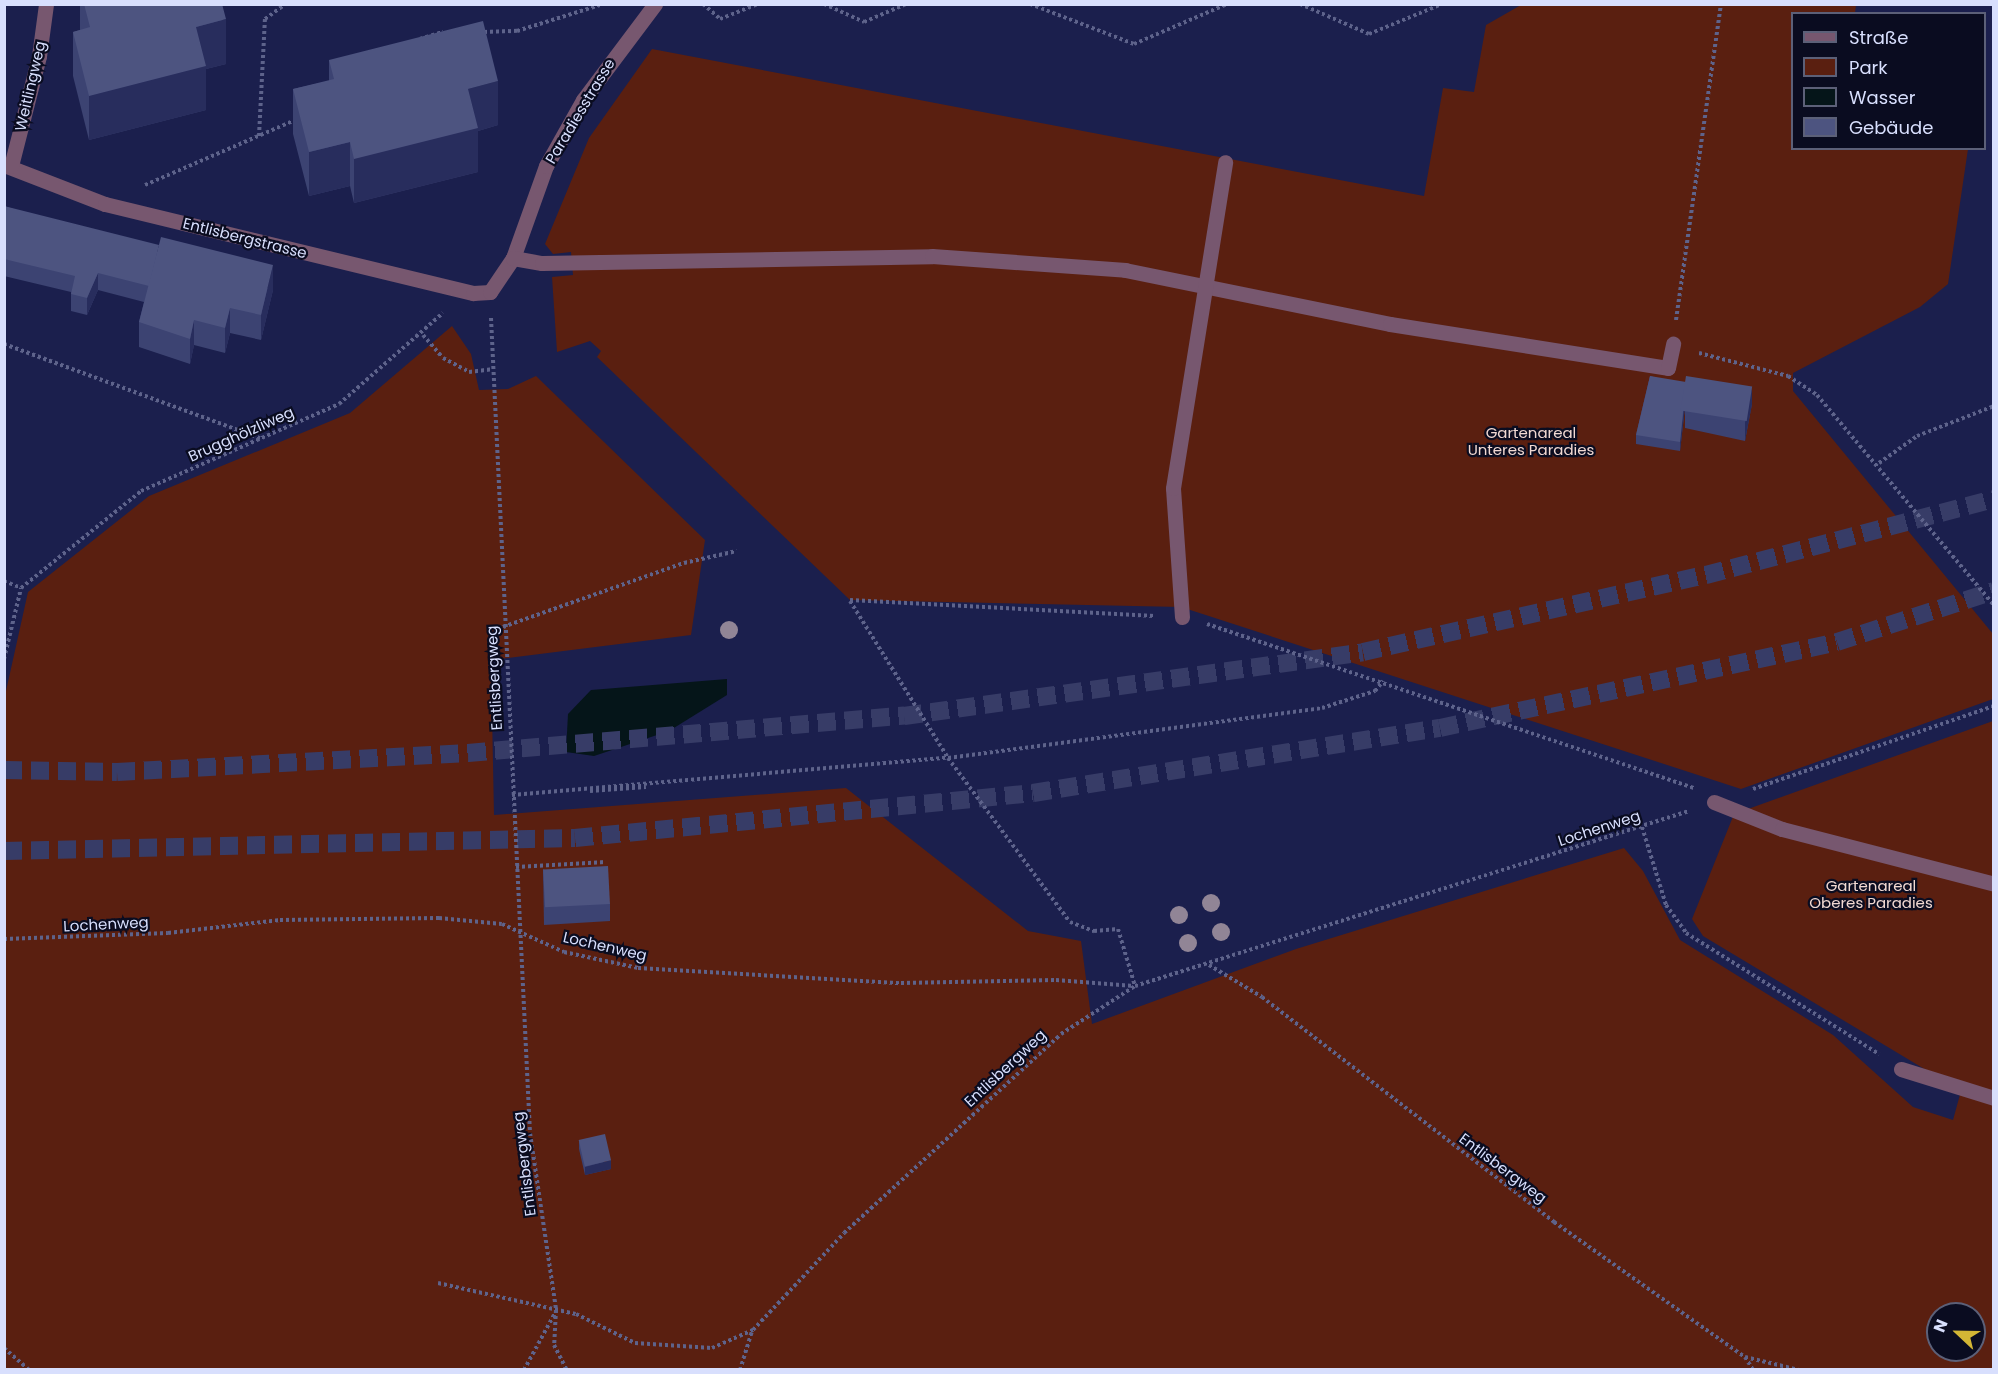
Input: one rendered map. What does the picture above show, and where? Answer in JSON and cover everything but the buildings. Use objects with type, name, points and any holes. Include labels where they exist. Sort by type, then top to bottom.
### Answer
[{"type":"street","name":"Weitlingweg","points":[[8,166],[39,56],[46,4]]},
{"type":"street","name":"Paradiesstrasse","points":[[490,292],[513,258],[546,166],[583,100],[656,4]]},
{"type":"street","points":[[1182,616],[1173,488],[1203,285],[1225,162]]},
{"type":"street","name":"Entlisbergstrasse","points":[[8,166],[105,204],[453,288],[490,292]]},
{"type":"street","points":[[513,258],[542,263],[932,256],[1125,270],[1390,324],[1668,368],[1673,344]]},
{"type":"street","points":[[1714,802],[1782,829],[1994,884]]},
{"type":"street","points":[[1902,1069],[1994,1098]]},
{"type":"path","points":[[259,136],[265,20],[286,4]]},
{"type":"path","points":[[473,32],[517,31],[603,4]]},
{"type":"path","points":[[703,4],[720,19],[758,4]]},
{"type":"path","points":[[824,4],[864,22],[906,4]]},
{"type":"path","points":[[1030,4],[1134,44],[1227,4]]},
{"type":"path","points":[[1300,4],[1369,34],[1442,4]]},
{"type":"path","points":[[1721,4],[1673,344],[1796,380],[1817,395],[1879,463],[1994,605]]},
{"type":"path","points":[[412,44],[429,33],[451,32]]},
{"type":"path","points":[[142,186],[307,114]]},
{"type":"path","name":"Brugghölzliweg","points":[[21,588],[141,491],[339,404],[438,323],[453,288]]},
{"type":"path","name":"Entlisbergweg","points":[[490,292],[503,627],[516,867],[522,931],[530,1133],[556,1310],[635,1343],[712,1348],[753,1330],[844,1233],[1061,1034],[1135,986]]},
{"type":"path","points":[[423,335],[443,358],[469,372],[492,369]]},
{"type":"path","points":[[4,344],[260,438]]},
{"type":"path","points":[[1879,463],[1917,436],[1994,406]]},
{"type":"path","points":[[503,627],[684,563],[736,551]]},
{"type":"path","points":[[4,582],[21,588],[4,659]]},
{"type":"path","points":[[1135,986],[1118,929],[1094,931],[1070,921],[948,758],[850,600],[1182,616],[1684,780],[1714,802]]},
{"type":"path","points":[[512,796],[948,758],[1322,708],[1375,691],[1383,681]]},
{"type":"path","name":"Lochenweg","points":[[4,939],[385,916],[502,924],[522,931],[564,952],[638,968],[901,983],[1056,980],[1135,986],[1208,965],[1642,827],[1994,706]]},
{"type":"path","points":[[512,796],[646,787]]},
{"type":"path","points":[[1642,827],[1666,905],[1686,933],[1820,1012],[1902,1069]]},
{"type":"path","points":[[516,867],[606,862]]},
{"type":"path","name":"Entlisbergweg","points":[[1208,965],[1262,997],[1535,1208],[1745,1357],[1753,1370]]},
{"type":"path","points":[[438,1282],[556,1310]]},
{"type":"path","points":[[524,1370],[556,1310]]},
{"type":"path","points":[[556,1310],[554,1345],[567,1370]]},
{"type":"path","points":[[740,1370],[753,1330]]},
{"type":"path","points":[[4,1348],[29,1370]]},
{"type":"path","points":[[1745,1357],[1799,1370]]},
{"type":"green space","name":"Gartenareal Unteres Paradies","points":[[1521,5],[1856,5],[1855,12],[1791,12],[1791,150],[1968,150],[1948,284],[1920,307],[1793,373],[1793,391],[1993,634],[1993,699],[1741,789],[1181,607],[850,600],[597,357],[601,351],[590,341],[557,352],[552,277],[573,275],[571,252],[553,254],[545,244],[589,138],[652,49],[1424,196],[1443,88],[1474,92],[1486,25]]},
{"type":"green space","name":"Gartenareal Oberes Paradies","points":[[452,326],[471,354],[479,390],[508,389],[536,376],[705,540],[691,635],[491,660],[494,815],[846,788],[1028,931],[1081,941],[1092,1024],[1296,949],[1624,848],[1643,871],[1680,940],[1833,1035],[1913,1107],[1953,1120],[1961,1091],[1703,936],[1692,919],[1734,814],[1993,721],[1993,1369],[5,1370],[4,700],[28,592],[149,496],[350,413]]},
{"type":"water","points":[[727,679],[727,695],[669,731],[594,756],[566,752],[568,714],[591,690]]},
{"type":"tunnel","points":[[4,770],[117,772],[468,753],[904,716],[1363,652],[1706,575],[1994,499]]},
{"type":"tunnel","points":[[4,851],[575,838],[1033,793],[1440,728],[1837,642],[1994,591]]}]
